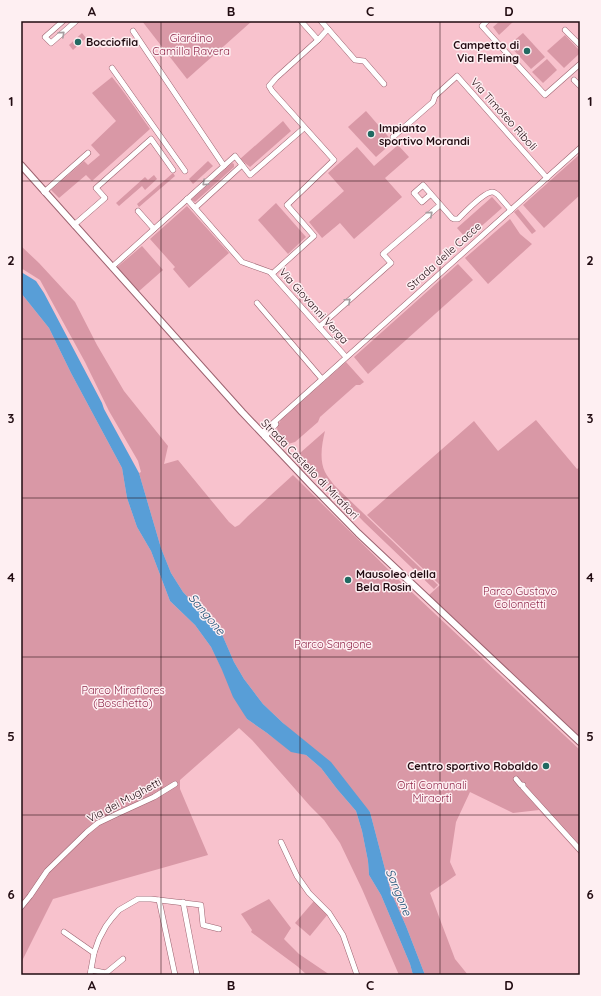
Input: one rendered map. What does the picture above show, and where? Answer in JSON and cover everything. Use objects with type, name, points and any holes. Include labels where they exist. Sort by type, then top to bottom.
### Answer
[{"type":"street","points":[[63,21],[45,37],[51,43],[76,21]]},
{"type":"street","points":[[301,21],[318,40]]},
{"type":"street","points":[[321,21],[355,60],[364,61],[384,84]]},
{"type":"street","points":[[487,21],[482,26],[544,95],[580,64]]},
{"type":"street","points":[[272,274],[314,236],[287,205],[334,160],[272,92],[270,86],[276,78],[328,29]]},
{"type":"street","points":[[566,30],[580,45]]},
{"type":"street","points":[[133,31],[224,166]]},
{"type":"street","points":[[112,68],[185,171]]},
{"type":"street","name":"Via Timoteo Riboli","points":[[393,137],[432,102],[435,96],[457,76],[547,178]]},
{"type":"street","points":[[574,80],[580,86]]},
{"type":"street","points":[[112,267],[235,156],[250,175],[304,128]]},
{"type":"street","points":[[74,225],[105,198],[96,188],[151,139],[173,170]]},
{"type":"street","name":"Strada delle Cacce","points":[[263,435],[268,427],[276,423],[288,409],[580,148]]},
{"type":"street","points":[[44,192],[88,153]]},
{"type":"street","points":[[195,208],[242,165]]},
{"type":"street","name":"Strada Castello di Mirafiori","points":[[21,166],[263,435],[358,533],[580,742]]},
{"type":"street","points":[[431,194],[452,218],[456,219],[484,196],[492,192],[498,195],[511,210]]},
{"type":"street","name":"Via Giovanni Verga","points":[[187,199],[242,262],[268,270],[346,357]]},
{"type":"street","points":[[319,327],[391,262],[383,254],[440,205]]},
{"type":"street","points":[[138,211],[154,229]]},
{"type":"street","points":[[257,303],[322,379]]},
{"type":"street","points":[[516,779],[580,850]]},
{"type":"street","name":"Via dei Mughetti","points":[[21,907],[47,871],[98,823],[154,797],[176,784]]},
{"type":"street","points":[[281,842],[296,876],[309,893],[329,913],[344,935],[357,975]]},
{"type":"street","points":[[123,959],[106,973],[91,972],[94,953],[106,926],[119,910],[138,899],[183,902],[201,905],[203,925],[219,929]]},
{"type":"street","points":[[159,900],[175,975]]},
{"type":"street","points":[[183,902],[197,975]]},
{"type":"street","points":[[64,932],[94,953]]},
{"type":"green space","name":"Giardino Camilla Ravera","points":[[142,21],[252,21],[187,79]]},
{"type":"green space","points":[[500,21],[514,21],[499,35],[493,27]]},
{"type":"green space","name":"Bocciofila","points":[[82,33],[86,38],[73,50],[69,45]]},
{"type":"green space","name":"Campetto di Via Fleming","points":[[523,33],[545,57],[531,69],[509,45]]},
{"type":"green space","points":[[565,35],[580,51],[580,53],[564,68],[547,51]]},
{"type":"green space","name":"Campetto di Via Fleming","points":[[547,59],[557,70],[543,83],[532,72]]},
{"type":"green space","points":[[112,77],[150,129],[92,181],[86,175],[59,198],[51,190],[84,161],[88,165],[100,155],[91,145],[116,121],[92,93]]},
{"type":"green space","name":"Impianto sportivo Morandi","points":[[366,111],[393,142],[376,157],[348,127]]},
{"type":"green space","points":[[283,121],[291,131],[250,167],[240,159]]},
{"type":"green space","points":[[398,145],[409,157],[385,178],[402,197],[354,239],[340,223],[322,238],[309,222],[344,191],[328,173],[357,147],[374,166]]},
{"type":"green space","points":[[580,154],[580,195],[544,228],[523,205]]},
{"type":"green space","points":[[208,161],[213,166],[193,184],[189,179]]},
{"type":"green space","points":[[232,163],[234,164],[234,167],[195,202],[192,200],[192,199]]},
{"type":"green space","points":[[173,173],[175,176],[139,207],[137,204]]},
{"type":"green space","points":[[154,175],[157,179],[145,190],[142,186],[119,206],[116,203],[145,177],[148,180]]},
{"type":"green space","points":[[492,197],[502,208],[468,238],[465,235],[464,236],[457,228]]},
{"type":"green space","points":[[276,203],[306,237],[288,254],[258,220]]},
{"type":"green space","points":[[187,206],[229,253],[189,288],[173,269],[175,267],[150,239]]},
{"type":"green space","points":[[518,209],[536,231],[532,234],[514,212]]},
{"type":"green space","points":[[510,219],[520,234],[532,244],[488,284],[465,258]]},
{"type":"green space","name":"Parco Sangone","points":[[21,246],[75,302],[97,345],[124,391],[168,446],[164,464],[178,460],[229,522],[235,527],[293,475],[399,580],[580,750],[580,855],[539,810],[513,813],[470,792],[456,822],[450,862],[456,875],[430,893],[455,959],[468,975],[425,975],[391,892],[370,812],[263,704],[244,679],[234,662],[221,632],[183,592],[171,573],[161,548],[139,473],[141,472],[138,461],[109,411],[85,362],[40,280],[21,268]]},
{"type":"green space","points":[[142,246],[163,270],[138,292],[116,268]]},
{"type":"green space","points":[[458,264],[473,280],[368,374],[354,357]]},
{"type":"green space","name":"Parco Miraflores (Boschetto)","points":[[21,293],[49,328],[71,373],[122,468],[127,498],[137,527],[151,551],[170,601],[195,625],[211,647],[247,719],[291,751],[306,755],[321,768],[356,811],[362,831],[368,861],[369,875],[381,895],[410,964],[413,975],[399,975],[362,889],[340,843],[324,820],[252,740],[239,728],[180,780],[180,789],[208,855],[53,899],[21,963]]},
{"type":"green space","points":[[346,362],[364,382],[360,385],[356,385],[295,442],[288,444],[282,441],[280,435],[278,435],[277,427],[281,420]]},
{"type":"green space","name":"Parco Gustavo Colonnetti","points":[[536,420],[577,469],[580,467],[580,738],[429,595],[440,585],[367,515],[474,421],[498,451]]},
{"type":"green space","points":[[325,431],[322,446],[322,462],[328,477],[334,485],[438,585],[434,589],[364,522],[320,477],[313,475],[300,460],[300,453]]},
{"type":"green space","points":[[269,899],[291,928],[284,939],[299,954],[330,975],[307,975],[251,932],[252,930],[241,914]]},
{"type":"green space","points":[[314,901],[328,914],[310,936],[295,923]]},
{"type":"water","points":[[21,272],[36,281],[44,293],[139,473],[161,548],[171,573],[183,592],[221,632],[234,662],[244,679],[263,704],[283,723],[331,762],[370,812],[391,892],[425,975],[413,975],[410,964],[381,895],[369,875],[368,861],[362,831],[356,811],[321,768],[306,755],[291,752],[247,719],[233,697],[211,647],[195,625],[170,601],[151,551],[137,527],[127,498],[122,468],[71,373],[49,328],[21,293]]},
{"type":"place","name":"Bocciofila","points":[[78,42]]},
{"type":"place","name":"Campetto di Via Fleming","points":[[527,51]]},
{"type":"place","name":"Impianto sportivo Morandi","points":[[371,134]]},
{"type":"place","name":"Mausoleo della Bela Rosin","points":[[348,580]]},
{"type":"place","name":"Centro sportivo Robaldo","points":[[546,766]]},
{"type":"water label","name":"Sangone","points":[[207,614]]},
{"type":"water label","name":"Sangone","points":[[399,892]]},
{"type":"park label","name":"Orti Comunali Miraorti","points":[[432,791]]}]
